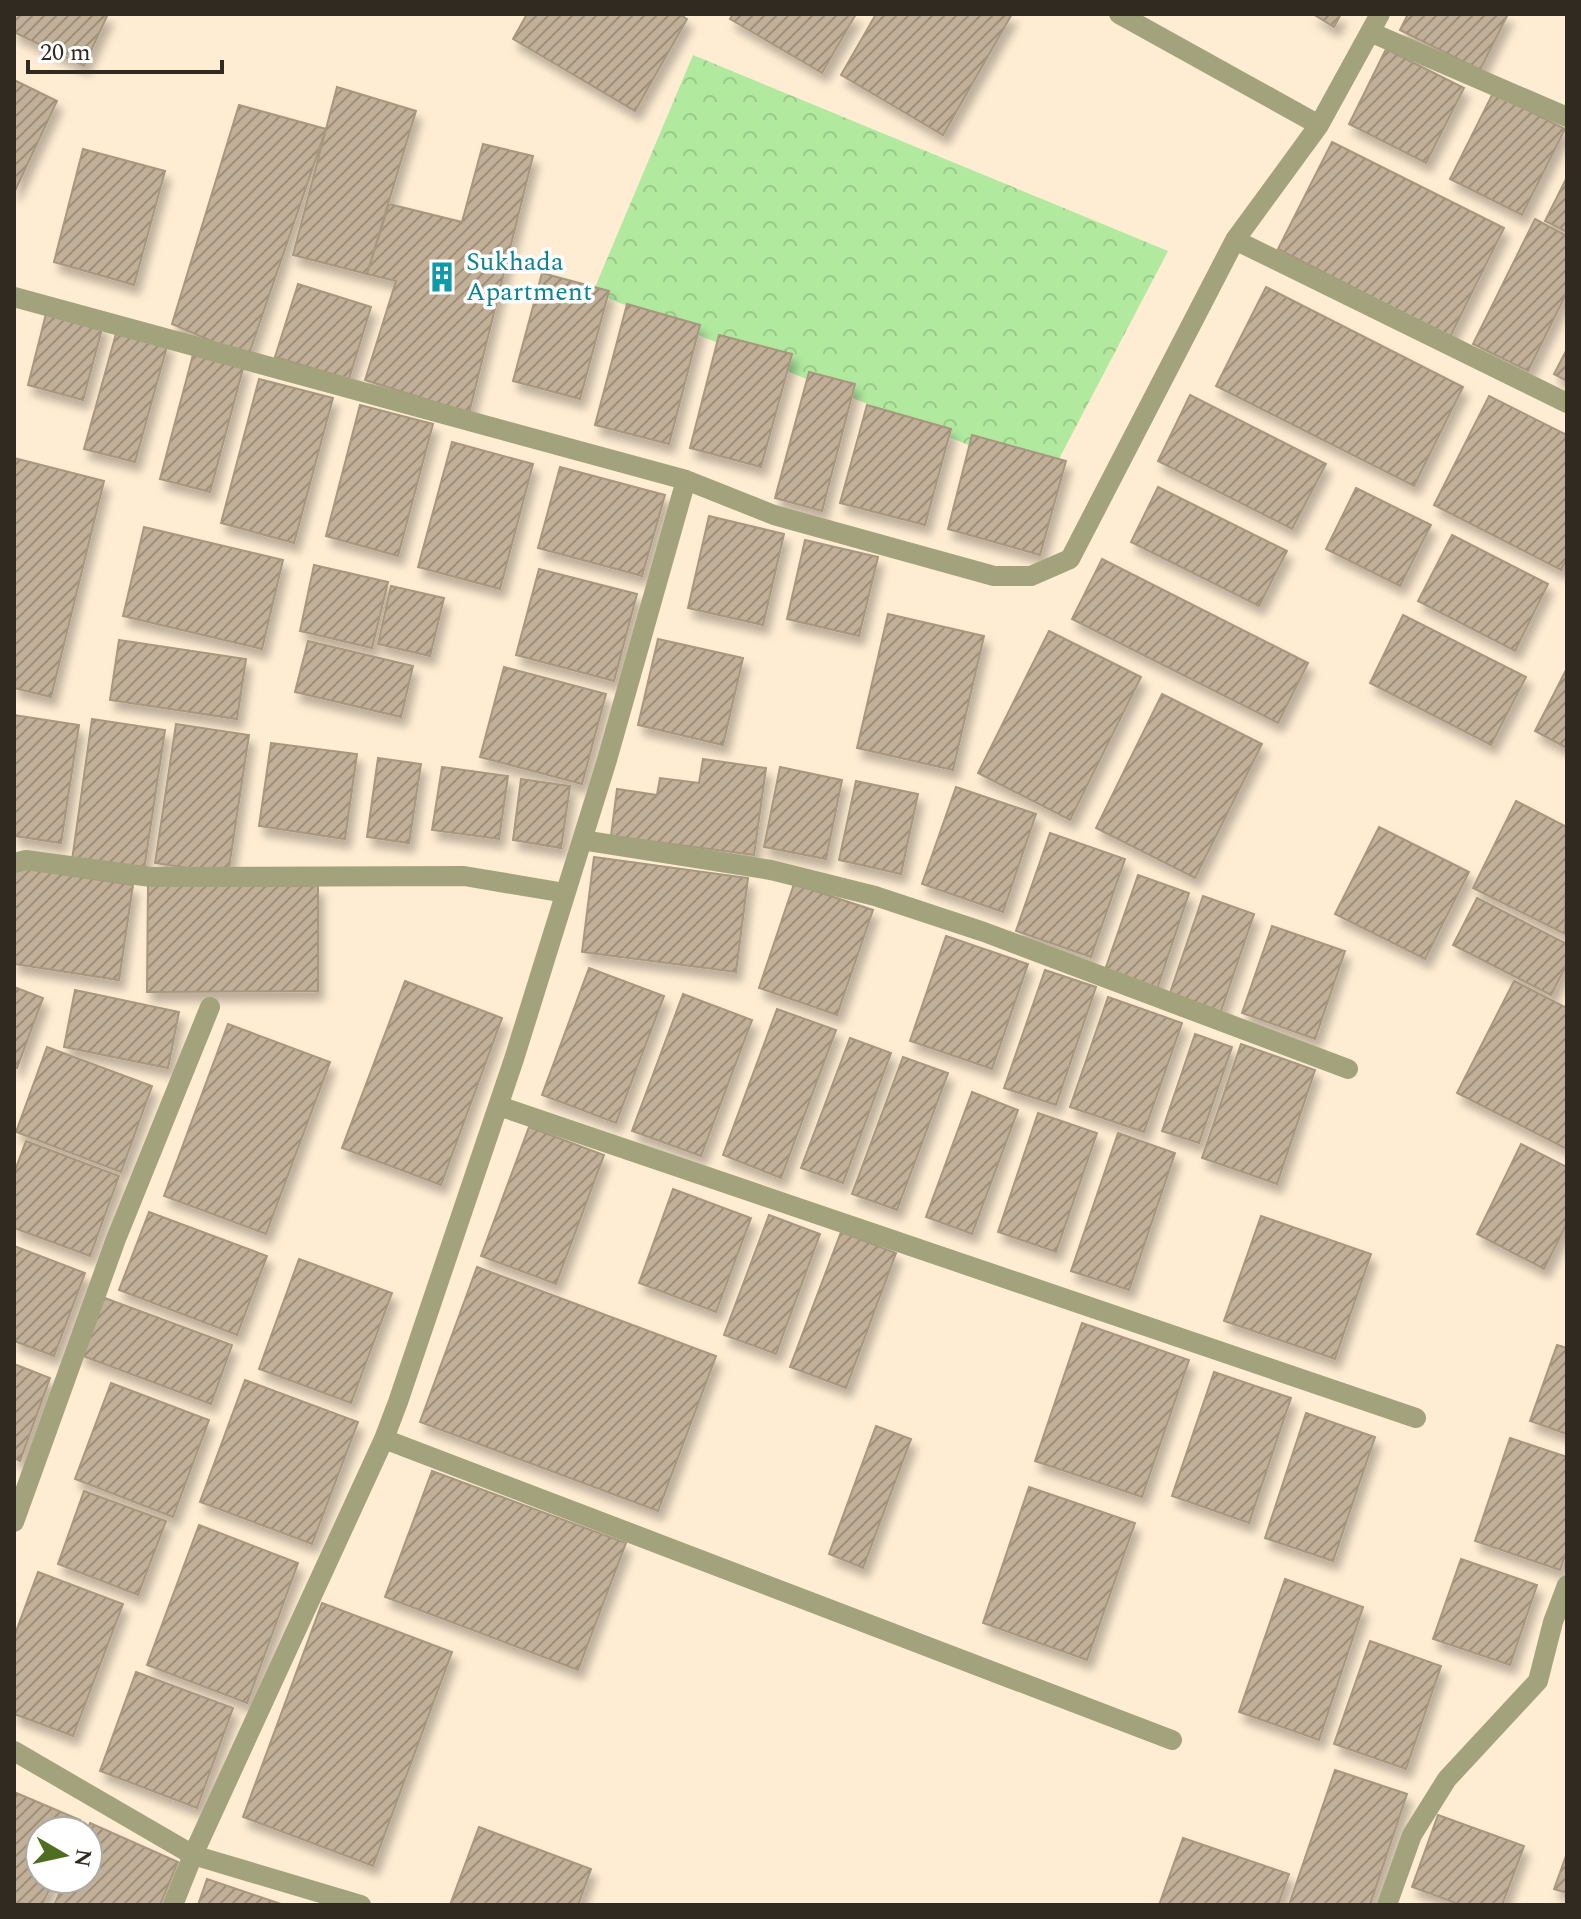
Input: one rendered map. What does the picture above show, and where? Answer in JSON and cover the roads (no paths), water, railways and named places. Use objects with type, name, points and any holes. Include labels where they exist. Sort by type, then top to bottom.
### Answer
[{"type":"street","points":[[1119,14],[1319,125]]},
{"type":"street","points":[[14,297],[686,480],[789,520],[994,576],[1031,576],[1070,559],[1235,240],[1319,125],[1375,23],[1567,117]]},
{"type":"street","points":[[1235,240],[1567,403]]},
{"type":"street","points":[[173,1905],[193,1855],[384,1439],[499,1106],[582,840],[686,480]]},
{"type":"street","points":[[582,840],[771,870],[875,896],[984,932],[1348,1069]]},
{"type":"street","points":[[14,863],[26,860],[151,877],[464,876],[565,893]]},
{"type":"street","points":[[14,1522],[116,1239],[210,1007]]},
{"type":"street","points":[[499,1106],[1416,1418]]},
{"type":"street","points":[[384,1439],[1172,1740]]},
{"type":"street","points":[[1387,1905],[1412,1835],[1447,1779],[1538,1681],[1553,1622],[1567,1585]]},
{"type":"street","points":[[14,1751],[193,1855],[361,1905]]},
{"type":"place","name":"Sukhada Apartment","points":[[442,277]]}]
